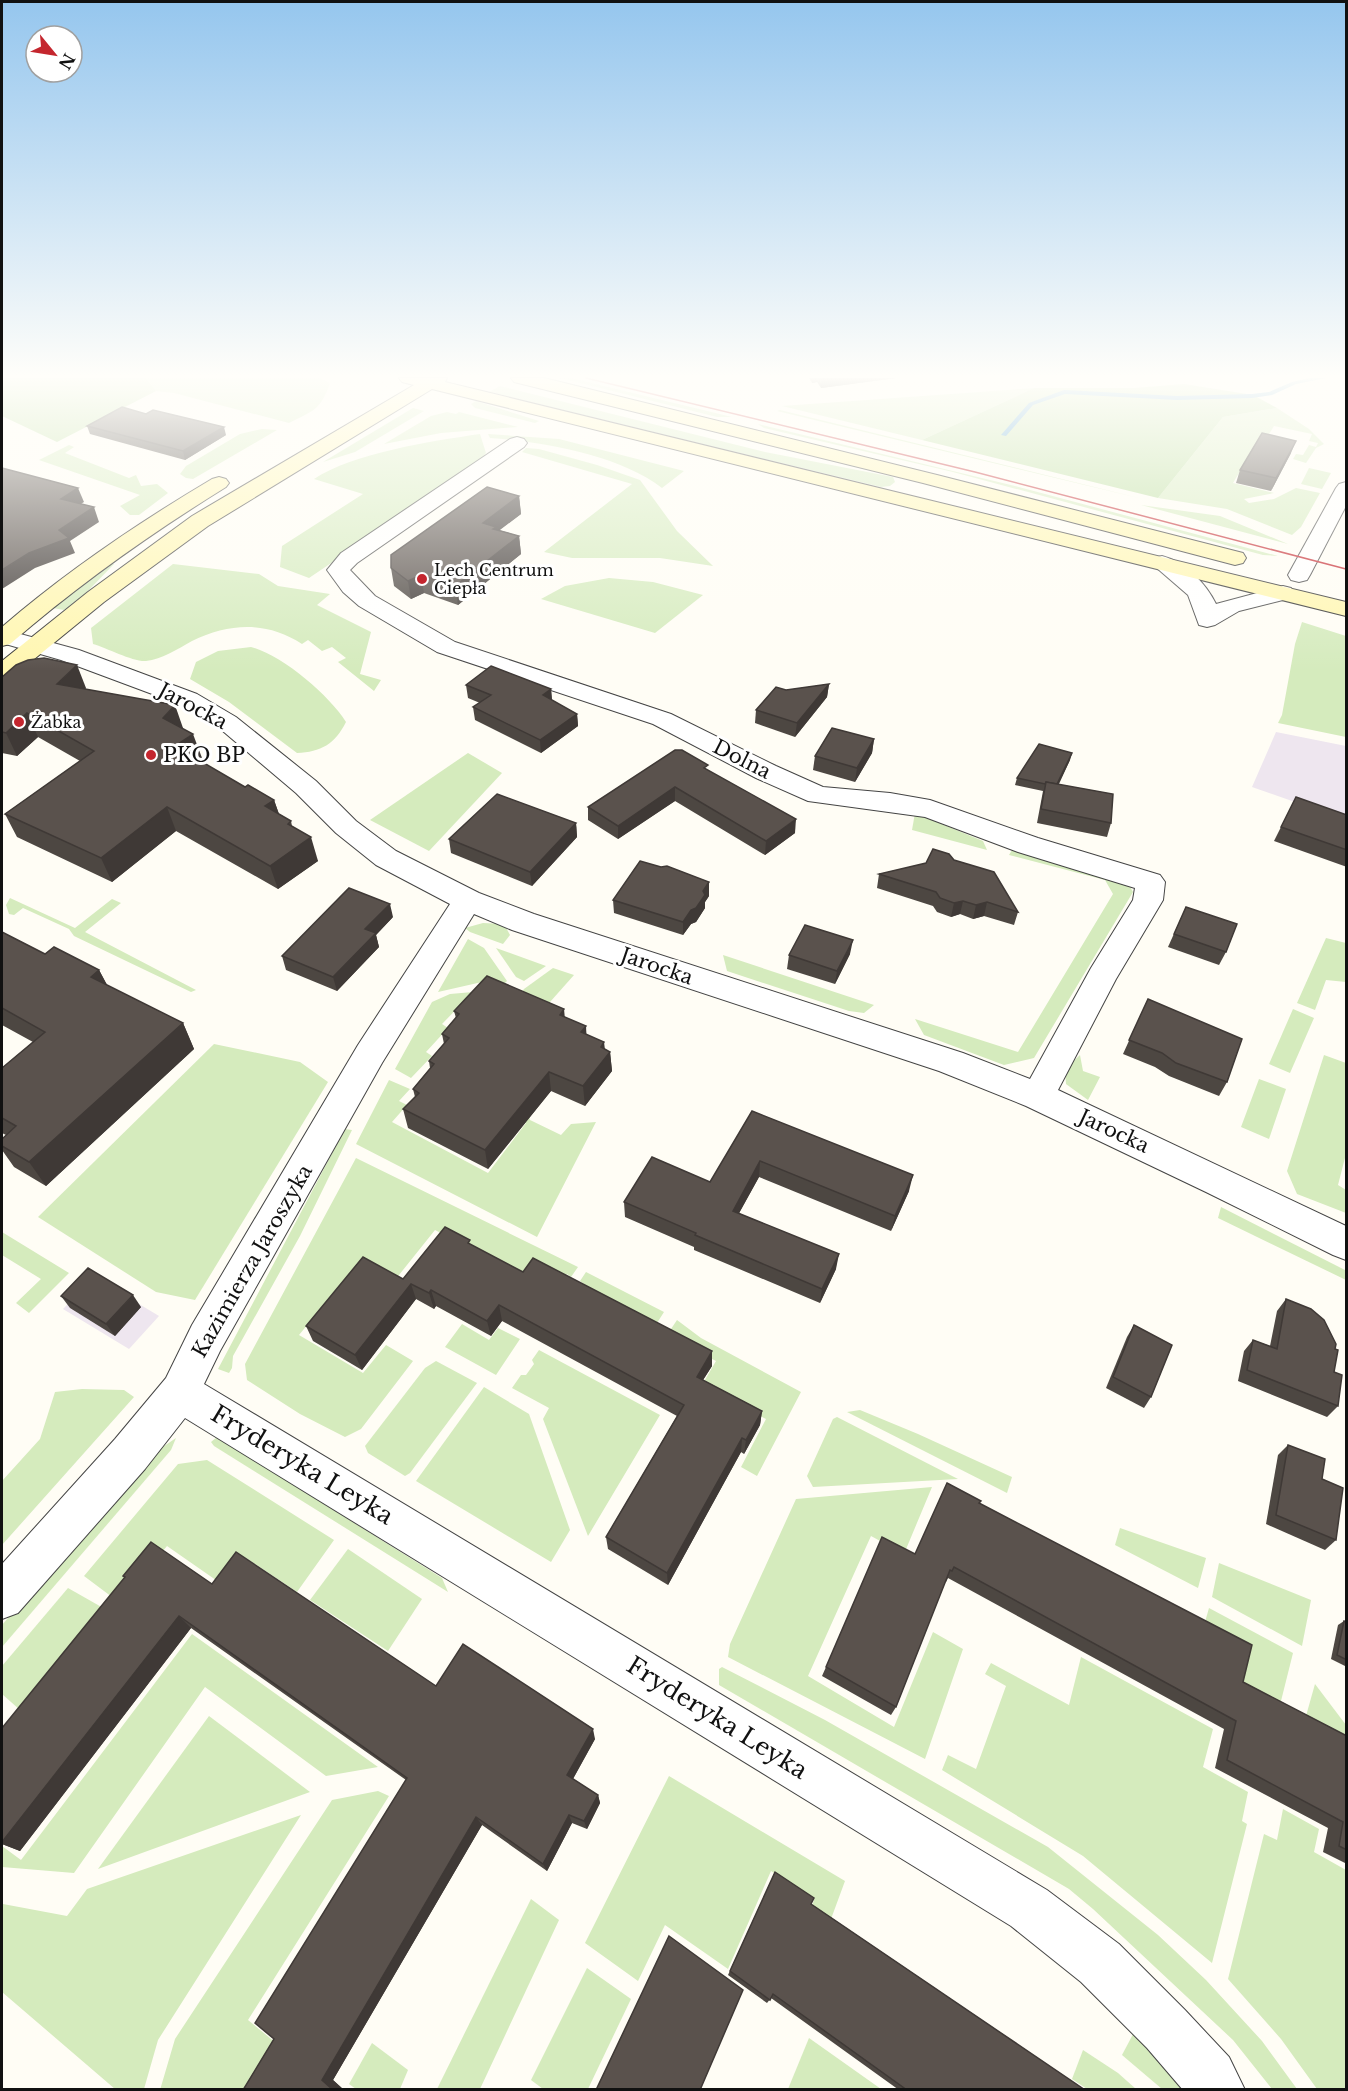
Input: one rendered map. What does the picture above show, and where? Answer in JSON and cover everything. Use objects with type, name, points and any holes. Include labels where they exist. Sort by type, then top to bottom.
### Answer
[{"type":"main road","points":[[2,638],[48,600],[148,527],[230,476]]},
{"type":"main road","points":[[2,674],[143,561],[200,521],[272,476]]},
{"type":"main road","points":[[809,476],[1162,563],[1296,579],[1347,609]]},
{"type":"main road","points":[[916,476],[1250,562]]},
{"type":"main road","points":[[911,501],[930,479]]},
{"type":"street","name":"Dolna","points":[[469,476],[349,558],[338,570],[351,587],[367,600],[446,646],[480,660],[662,719],[766,772],[818,795],[890,802],[930,809],[1028,845],[1150,882],[1148,900],[1102,976],[1038,1096]]},
{"type":"street","points":[[1162,563],[1187,579],[1206,605],[1208,618],[1296,579],[1338,519],[1347,488]]},
{"type":"street","name":"Jarocka","points":[[2,638],[70,655],[188,699],[227,722],[306,787],[346,827],[386,858],[468,900],[523,922],[951,1062],[1038,1096],[1198,1170],[1347,1244]]},
{"type":"street","name":"Kazimierza Jaroszyka","points":[[2,1597],[130,1454],[180,1392],[206,1338],[370,1054],[468,900]]},
{"type":"street","name":"Fryderyka Leyka","points":[[180,1392],[1029,1908],[1100,1963],[1166,2029],[1209,2077],[1217,2090]]},
{"type":"shaded area","points":[[1276,732],[1346,746],[1346,820],[1252,787]]},
{"type":"shaded area","points":[[94,1277],[159,1316],[129,1349],[63,1309]]},
{"type":"green space","points":[[84,476],[123,476],[129,478],[136,476],[141,486],[157,484],[168,493],[139,515],[130,515],[120,506],[140,495]]},
{"type":"green space","points":[[182,476],[199,476],[193,479]]},
{"type":"green space","points":[[320,476],[461,476],[309,578],[280,567],[282,546],[363,494],[314,479]]},
{"type":"green space","points":[[603,476],[627,476],[640,480],[677,531],[713,566],[660,558],[572,558],[544,552],[632,484]]},
{"type":"green space","points":[[641,476],[678,476],[662,488]]},
{"type":"green space","points":[[834,476],[893,477],[895,482],[890,486],[881,487]]},
{"type":"green space","points":[[966,476],[1015,486],[1278,556],[1263,555]]},
{"type":"green space","points":[[1067,476],[1176,476],[1158,498]]},
{"type":"green space","points":[[1176,476],[1237,476],[1233,483],[1274,493],[1244,499],[1249,503],[1274,499],[1296,488],[1320,493],[1301,527],[1292,535],[1227,509],[1158,498]]},
{"type":"green space","points":[[1305,476],[1330,476],[1322,489],[1301,484]]},
{"type":"green space","points":[[1141,505],[1220,516],[1288,544]]},
{"type":"green space","points":[[114,564],[84,595],[64,610],[53,608]]},
{"type":"green space","points":[[173,564],[259,574],[278,586],[330,594],[317,605],[371,632],[360,674],[381,680],[374,691],[338,662],[346,658],[332,647],[322,651],[308,640],[302,644],[275,631],[261,628],[234,628],[206,635],[164,656],[146,661],[127,657],[93,644],[91,628]]},
{"type":"green space","points":[[609,578],[653,582],[703,595],[655,633],[541,599],[565,586]]},
{"type":"green space","points":[[1302,622],[1346,636],[1346,737],[1278,723],[1282,715],[1295,644]]},
{"type":"green space","points":[[251,647],[277,658],[304,677],[338,711],[346,722],[332,741],[320,749],[297,753],[229,702],[190,679],[196,662],[218,651]]},
{"type":"green space","points":[[468,753],[502,773],[429,851],[370,820]]},
{"type":"green space","points":[[915,813],[983,841],[987,850],[912,830]]},
{"type":"green space","points":[[1012,850],[1127,881],[1133,892],[1034,1058],[1004,1065],[924,1035],[915,1019],[1018,1052],[1113,894],[1105,880],[1009,855]]},
{"type":"green space","points":[[10,898],[75,928],[112,899],[121,903],[85,932],[196,990],[191,992],[74,936],[69,929],[23,908],[14,915],[9,914],[6,905]]},
{"type":"green space","points":[[483,923],[504,924],[510,935],[503,944],[465,928]]},
{"type":"green space","points":[[1326,938],[1346,943],[1346,982],[1326,980],[1315,1010],[1297,1003]]},
{"type":"green space","points":[[468,939],[484,948],[507,981],[503,985],[482,982],[438,992]]},
{"type":"green space","points":[[496,948],[546,966],[524,981],[516,977]]},
{"type":"green space","points":[[723,955],[874,1005],[864,1013],[849,1011],[727,971]]},
{"type":"green space","points":[[553,968],[574,975],[542,1011],[517,998],[524,989]]},
{"type":"green space","points":[[473,992],[442,1024],[448,1028],[426,1052],[432,1056],[411,1078],[395,1069],[432,1002],[450,994]]},
{"type":"green space","points":[[1293,1009],[1314,1018],[1290,1073],[1269,1064]]},
{"type":"green space","points":[[214,1044],[300,1062],[328,1082],[195,1300],[156,1292],[38,1217]]},
{"type":"green space","points":[[1080,1055],[1083,1071],[1100,1077],[1088,1100],[1066,1084],[1065,1069]]},
{"type":"green space","points":[[1324,1055],[1346,1063],[1346,1154],[1338,1185],[1346,1190],[1346,1213],[1297,1194],[1287,1171]]},
{"type":"green space","points":[[1259,1079],[1286,1089],[1269,1139],[1241,1127]]},
{"type":"green space","points":[[389,1080],[410,1089],[399,1101],[407,1105],[392,1122],[488,1173],[526,1123],[508,1114],[527,1110],[530,1120],[561,1135],[571,1124],[596,1122],[537,1237],[356,1144]]},
{"type":"green space","points":[[345,1129],[352,1130],[300,1236],[233,1356],[232,1368],[229,1373],[218,1369]]},
{"type":"green space","points":[[356,1158],[578,1267],[571,1277],[567,1274],[561,1282],[521,1275],[435,1230],[395,1280],[360,1261],[299,1335],[363,1373],[386,1345],[413,1361],[361,1429],[345,1437],[300,1414],[247,1380],[245,1364]]},
{"type":"green space","points":[[1221,1207],[1345,1270],[1346,1280],[1218,1218]]},
{"type":"green space","points":[[2,1232],[69,1273],[29,1313],[16,1303],[41,1279],[2,1255]]},
{"type":"green space","points":[[586,1272],[664,1312],[657,1323],[580,1290],[584,1284],[580,1281]]},
{"type":"green space","points":[[677,1320],[701,1338],[801,1392],[757,1476],[741,1467],[766,1419],[702,1385],[716,1361],[675,1340],[669,1332]]},
{"type":"green space","points":[[462,1324],[489,1340],[498,1328],[520,1339],[496,1375],[445,1347]]},
{"type":"green space","points":[[539,1350],[660,1415],[588,1536],[543,1419],[549,1408],[512,1388],[521,1375],[526,1375],[534,1364],[532,1360]]},
{"type":"green space","points":[[436,1361],[477,1383],[410,1473],[405,1476],[368,1453],[365,1446],[425,1368]]},
{"type":"green space","points":[[484,1387],[529,1414],[570,1530],[551,1562],[416,1481]]},
{"type":"green space","points":[[82,1389],[124,1390],[134,1397],[2,1545],[2,1481],[40,1439],[55,1392]]},
{"type":"green space","points":[[860,1410],[1012,1477],[1007,1493],[847,1412]]},
{"type":"green space","points":[[837,1417],[958,1479],[813,1487],[807,1476],[833,1419]]},
{"type":"green space","points":[[217,1437],[442,1578],[448,1592],[214,1446],[211,1442]]},
{"type":"green space","points":[[176,1438],[171,1450],[2,1647],[2,1625],[145,1459]]},
{"type":"green space","points":[[207,1460],[334,1540],[297,1592],[246,1558],[223,1585],[167,1546],[120,1603],[84,1576],[178,1464]]},
{"type":"green space","points":[[932,1487],[904,1554],[871,1536],[808,1676],[894,1727],[933,1632],[963,1649],[925,1759],[728,1657],[730,1644],[796,1499]]},
{"type":"green space","points":[[1120,1528],[1206,1558],[1198,1588],[1115,1545]]},
{"type":"green space","points":[[348,1549],[422,1599],[388,1651],[310,1600]]},
{"type":"green space","points":[[1219,1563],[1311,1600],[1302,1646],[1212,1597]]},
{"type":"green space","points":[[68,1588],[112,1613],[29,1718],[2,1694],[2,1666]]},
{"type":"green space","points":[[1209,1608],[1293,1653],[1279,1709],[1238,1686],[1203,1629]]},
{"type":"green space","points":[[192,1634],[378,1767],[326,1776],[205,1687],[74,1873],[2,1867],[2,1846],[21,1860]]},
{"type":"green space","points":[[1081,1657],[1213,1729],[1203,1767],[1248,1792],[1242,1821],[1247,1824],[1212,1963],[1083,1856],[942,1770],[948,1755],[976,1769],[1006,1686],[985,1674],[991,1663],[1069,1705]]},
{"type":"green space","points":[[722,1667],[825,1720],[1048,1847],[1158,1935],[1206,1980],[1262,2041],[1297,2089],[1272,2089],[1233,2040],[1069,1889],[719,1685],[719,1669]]},
{"type":"green space","points":[[1315,1684],[1346,1725],[1346,1767],[1304,1723]]},
{"type":"green space","points":[[209,1716],[310,1792],[98,1869]]},
{"type":"green space","points":[[669,1776],[845,1881],[831,1919],[812,1906],[814,1900],[771,1871],[728,1969],[665,1925],[638,1981],[585,1943]]},
{"type":"green space","points":[[378,1791],[389,1796],[248,2020],[276,2043],[248,2089],[160,2090],[175,2039],[332,1800]]},
{"type":"green space","points":[[1283,1809],[1319,1829],[1314,1852],[1346,1870],[1346,2089],[1317,2089],[1281,2039],[1228,1979],[1264,1834],[1277,1840]]},
{"type":"green space","points":[[301,1815],[158,2040],[144,2089],[115,2089],[2,1992],[3,1904],[67,1916],[87,1889]]},
{"type":"green space","points":[[531,1899],[559,1920],[480,2089],[437,2089]]},
{"type":"green space","points":[[587,1968],[631,1999],[588,2089],[543,2089],[531,2080]]},
{"type":"green space","points":[[1140,2021],[1200,2089],[1162,2089],[1122,2055]]},
{"type":"green space","points":[[809,2038],[881,2089],[788,2089]]},
{"type":"green space","points":[[372,2043],[408,2070],[400,2089],[356,2089],[349,2084]]},
{"type":"green space","points":[[1083,2050],[1118,2073],[1136,2089],[1087,2089],[1072,2079]]},
{"type":"building","points":[[2,476],[31,476],[78,488],[61,499],[94,507],[59,530],[69,538],[29,553],[2,570]]},
{"type":"building","points":[[487,487],[519,496],[483,523],[496,527],[493,529],[519,536],[455,586],[421,575],[408,581],[391,568],[391,555]]},
{"type":"building","points":[[44,658],[77,665],[57,684],[175,705],[163,718],[193,734],[175,746],[245,787],[248,785],[274,800],[265,806],[291,821],[288,824],[311,837],[270,866],[167,807],[101,858],[5,814],[94,751],[27,713],[6,733],[2,732],[2,677],[16,665],[28,660]]},
{"type":"building","points":[[491,666],[551,689],[543,695],[577,714],[540,740],[473,707],[491,695],[466,685]]},
{"type":"building","points":[[829,684],[797,723],[756,710],[776,687],[786,690]]},
{"type":"building","points":[[832,728],[874,739],[857,768],[815,756]]},
{"type":"building","points":[[1039,744],[1072,753],[1057,784],[1017,778]]},
{"type":"building","points":[[675,750],[682,750],[708,765],[704,768],[796,819],[766,841],[675,787],[618,826],[588,807]]},
{"type":"building","points":[[1046,782],[1113,794],[1111,823],[1041,809]]},
{"type":"building","points":[[497,794],[576,823],[530,872],[449,839]]},
{"type":"building","points":[[1296,797],[1347,815],[1347,850],[1281,827]]},
{"type":"building","points":[[933,849],[949,854],[954,860],[994,872],[1018,912],[987,902],[976,905],[963,901],[954,903],[940,898],[936,892],[879,874],[926,863]]},
{"type":"building","points":[[640,861],[661,867],[667,866],[709,882],[703,891],[705,895],[683,922],[613,900]]},
{"type":"building","points":[[349,888],[390,904],[365,929],[376,933],[333,977],[282,956]]},
{"type":"building","points":[[1186,907],[1237,924],[1226,952],[1174,934]]},
{"type":"building","points":[[805,925],[853,940],[837,971],[789,955]]},
{"type":"building","points":[[2,932],[45,954],[54,947],[99,970],[91,977],[183,1023],[29,1162],[2,1146],[2,1139],[16,1126],[2,1118],[2,1068],[45,1032],[2,1008]]},
{"type":"building","points":[[487,976],[564,1009],[560,1015],[586,1026],[581,1032],[604,1042],[601,1047],[610,1052],[583,1086],[549,1072],[485,1150],[403,1109],[419,1093],[413,1089],[434,1064],[429,1061],[449,1038],[442,1034],[459,1014],[454,1011]]},
{"type":"building","points":[[1148,999],[1242,1039],[1227,1082],[1176,1063],[1162,1053],[1129,1040]]},
{"type":"building","points":[[752,1111],[913,1175],[895,1216],[760,1161],[733,1211],[839,1254],[822,1289],[624,1202],[652,1157],[710,1182]]},
{"type":"building","points":[[445,1227],[470,1240],[468,1243],[523,1272],[533,1258],[712,1351],[697,1377],[762,1411],[746,1440],[742,1438],[667,1573],[606,1537],[684,1405],[499,1305],[487,1321],[431,1290],[429,1293],[411,1284],[355,1355],[306,1326],[363,1257],[403,1279]]},
{"type":"building","points":[[88,1268],[133,1295],[106,1324],[61,1296]]},
{"type":"building","points":[[1286,1299],[1311,1309],[1324,1320],[1336,1344],[1335,1349],[1338,1350],[1334,1372],[1342,1375],[1338,1406],[1247,1370],[1253,1340],[1277,1349]]},
{"type":"building","points":[[1134,1325],[1172,1345],[1151,1397],[1113,1377]]},
{"type":"building","points":[[1288,1445],[1325,1459],[1322,1479],[1343,1488],[1336,1540],[1276,1515]]},
{"type":"building","points":[[947,1483],[981,1501],[979,1503],[1252,1645],[1243,1682],[1347,1736],[1347,1850],[1339,1846],[1343,1822],[1227,1760],[1236,1721],[954,1567],[952,1571],[950,1570],[896,1707],[826,1667],[882,1537],[915,1554]]},
{"type":"building","points":[[151,1542],[212,1584],[236,1552],[436,1686],[463,1644],[593,1729],[567,1775],[598,1795],[584,1821],[569,1815],[543,1864],[476,1817],[322,2080],[333,2090],[243,2090],[274,2039],[255,2023],[407,1778],[179,1616],[2,1842],[2,1728]]},
{"type":"building","points":[[1344,1621],[1347,1622],[1347,1660],[1337,1655]]},
{"type":"building","points":[[775,1872],[814,1898],[811,1904],[1085,2090],[907,2090],[773,1994],[770,2000],[730,1971]]},
{"type":"building","points":[[669,1936],[743,1990],[700,2090],[596,2090]]},
{"type":"tram line","points":[[989,476],[1346,569]]},
{"type":"place","name":"Lech Centrum Ciepła","points":[[422,579]]},
{"type":"place","name":"Żabka","points":[[19,722]]},
{"type":"place","name":"PKO BP","points":[[151,755]]}]
